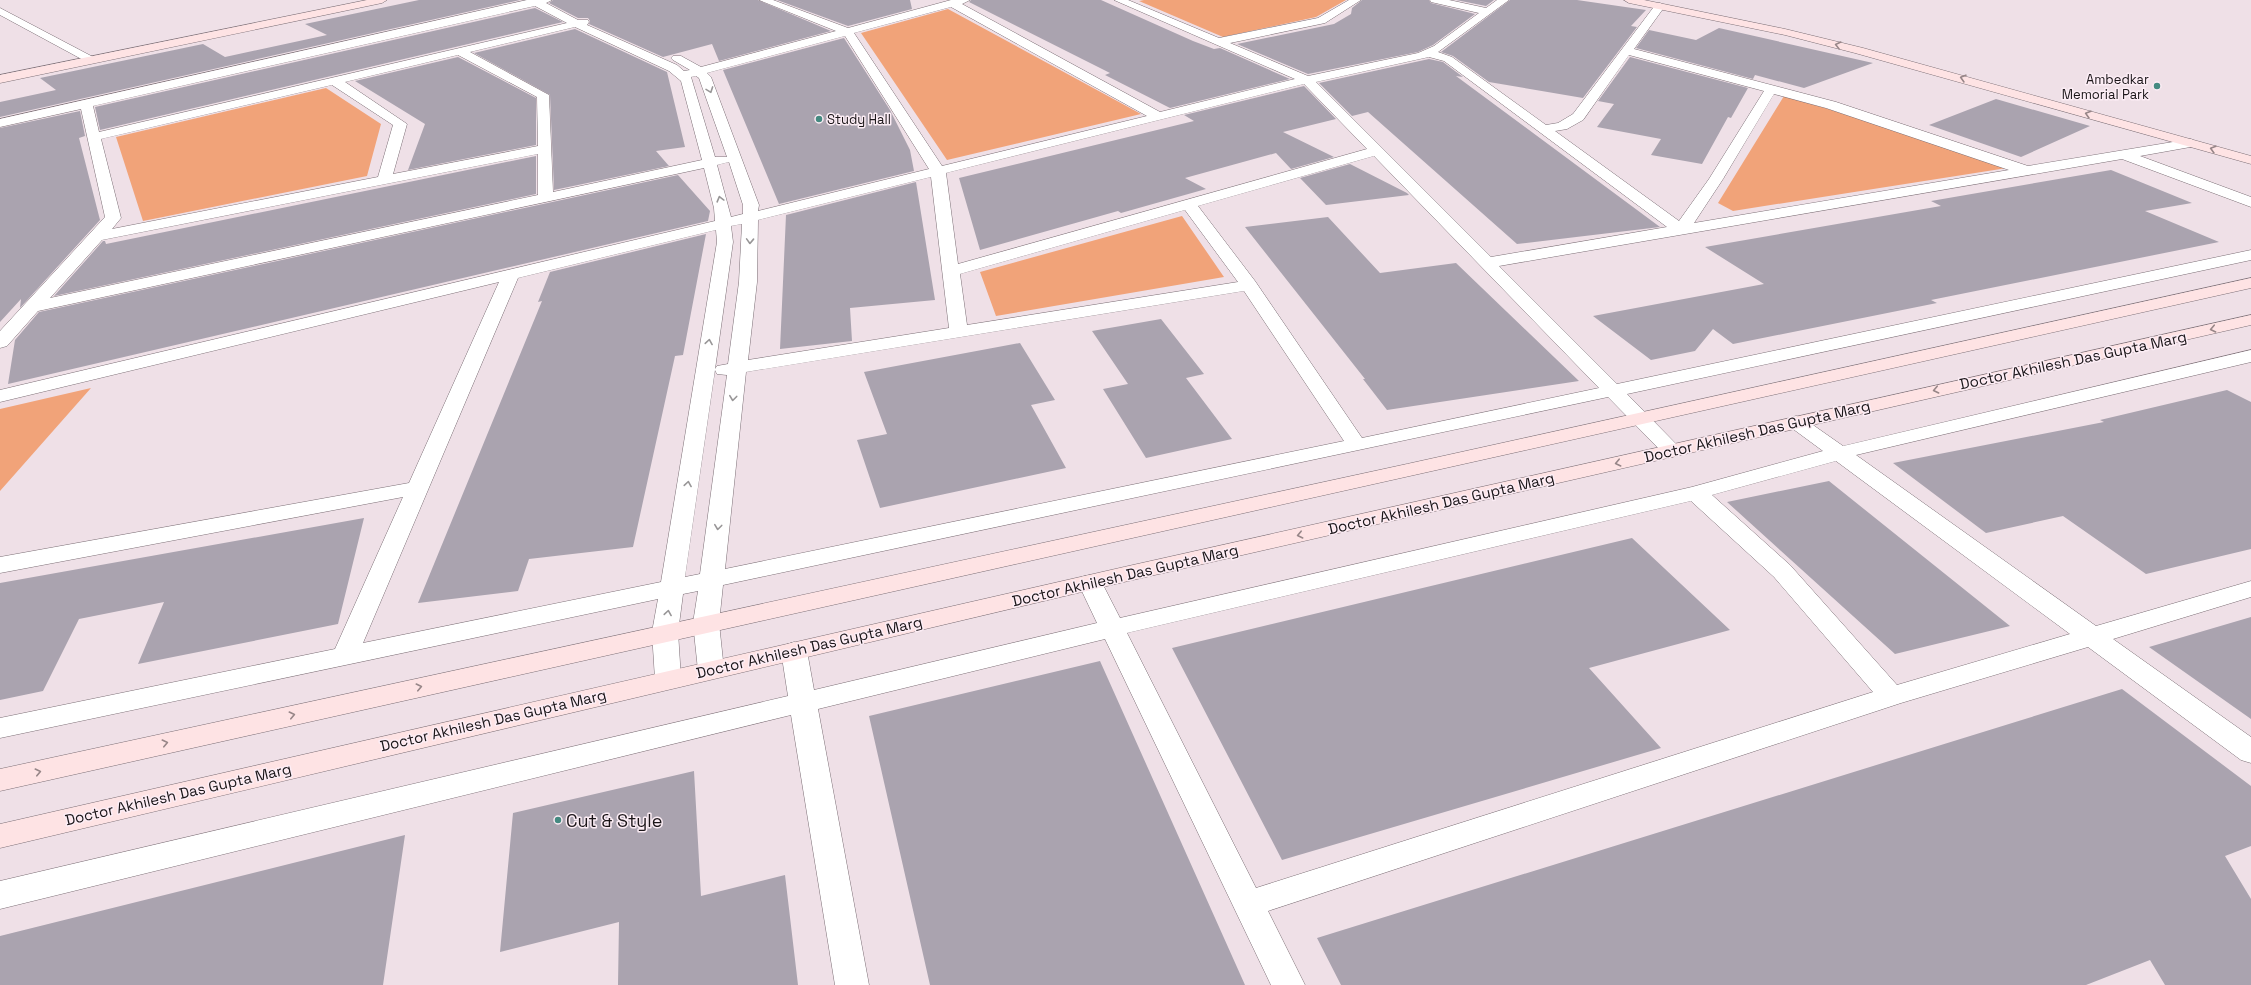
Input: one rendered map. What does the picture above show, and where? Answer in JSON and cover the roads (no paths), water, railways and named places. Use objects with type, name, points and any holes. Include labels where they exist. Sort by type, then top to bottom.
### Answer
[{"type":"street","points":[[0,79],[86,57],[350,0]]},
{"type":"street","points":[[0,71],[86,57],[382,0]]},
{"type":"street","points":[[559,0],[690,64],[690,73],[687,80],[722,208],[725,242],[665,632],[668,679]]},
{"type":"street","points":[[764,0],[848,32],[938,171],[959,332]]},
{"type":"street","points":[[1218,42],[1321,21],[1356,0]]},
{"type":"street","points":[[1434,0],[1488,12]]},
{"type":"street","points":[[0,396],[723,224],[1307,80],[1428,53],[1438,48],[1504,0]]},
{"type":"street","points":[[1629,0],[1785,32],[1908,63],[2251,160]]},
{"type":"street","points":[[1674,0],[1845,36],[1920,54]]},
{"type":"street","points":[[0,123],[539,1],[577,24],[673,68],[705,77],[751,205],[748,282],[706,623],[711,670]]},
{"type":"street","points":[[690,73],[848,32],[959,1],[1159,117]]},
{"type":"street","points":[[1123,1],[1307,80],[1672,451]]},
{"type":"street","points":[[1544,129],[1562,126],[1578,117],[1660,6]]},
{"type":"street","points":[[0,12],[86,57]]},
{"type":"street","points":[[94,137],[599,19]]},
{"type":"street","points":[[459,51],[542,95],[546,198]]},
{"type":"street","points":[[1626,51],[1771,88],[1832,106],[2026,171]]},
{"type":"street","points":[[1428,53],[1448,59],[1681,230]]},
{"type":"street","points":[[335,81],[400,124],[384,180]]},
{"type":"street","points":[[1681,230],[1716,179],[1771,88]]},
{"type":"street","points":[[0,342],[113,218],[86,103]]},
{"type":"street","points":[[1486,263],[2191,143]]},
{"type":"street","points":[[98,236],[544,149]]},
{"type":"street","points":[[951,271],[1377,151]]},
{"type":"street","points":[[2123,154],[2251,202]]},
{"type":"street","points":[[32,307],[734,158]]},
{"type":"street","points":[[1188,204],[1249,285],[1357,445]]},
{"type":"street","points":[[0,728],[1357,445],[2251,255]]},
{"type":"street","points":[[345,656],[511,274]]},
{"type":"street","points":[[0,780],[665,632],[1641,419],[2251,283]]},
{"type":"street","points":[[705,374],[1249,285]]},
{"type":"street","name":"Doctor Akhilesh Das Gupta Marg","points":[[0,836],[668,679],[2251,320]]},
{"type":"street","points":[[0,895],[1112,628],[1696,492],[1840,453],[2251,356]]},
{"type":"street","points":[[1796,422],[2251,752]]},
{"type":"street","points":[[0,566],[418,488]]},
{"type":"street","points":[[1696,492],[1782,571],[1892,696]]},
{"type":"street","points":[[1090,583],[1288,985]]},
{"type":"street","points":[[1248,904],[1892,696],[2251,589]]},
{"type":"street","points":[[794,651],[852,985]]},
{"type":"place","name":"Ambedkar Memorial Park","points":[[2157,86]]},
{"type":"place","name":"Study Hall","points":[[819,119]]},
{"type":"place","name":"Cut & Style","points":[[558,820]]}]
